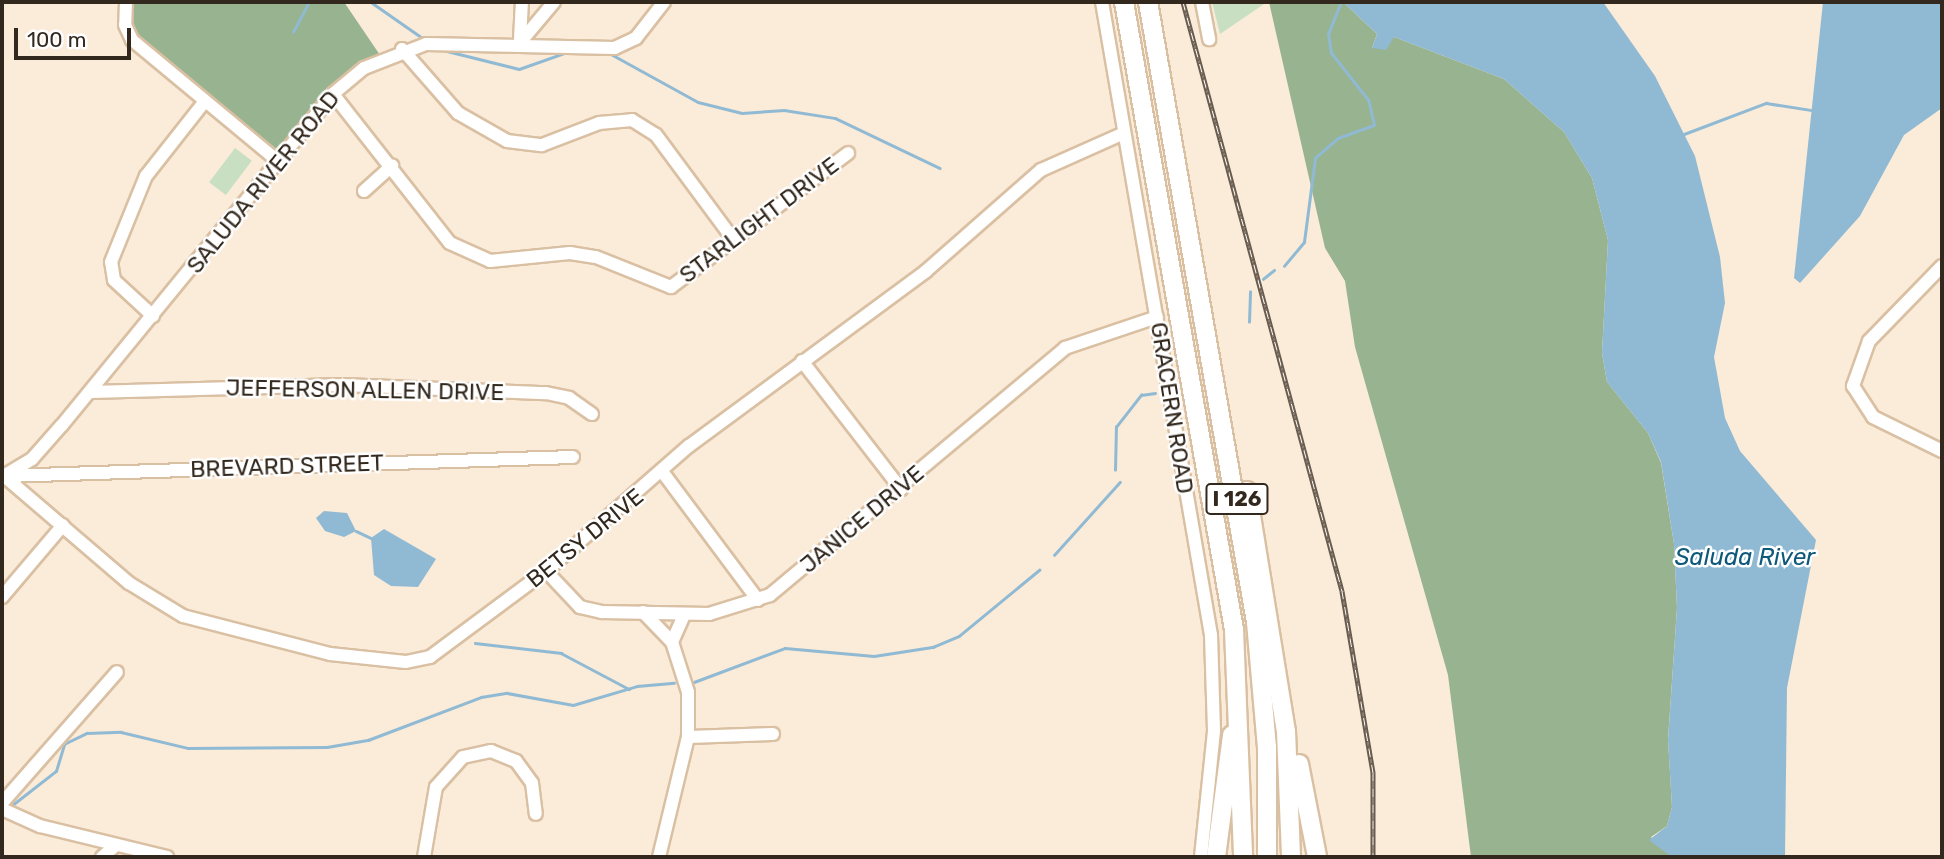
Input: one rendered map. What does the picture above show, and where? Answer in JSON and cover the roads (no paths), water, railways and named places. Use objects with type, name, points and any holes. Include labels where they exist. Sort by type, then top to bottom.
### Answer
[{"type":"highway","name":"I 126","points":[[1124,2],[1234,630],[1243,857]]},
{"type":"highway","name":"I 126","points":[[1148,2],[1258,633],[1267,857]]},
{"type":"highway","points":[[1173,145],[1272,623],[1317,857]]},
{"type":"highway","points":[[1272,623],[1291,781],[1291,857]]},
{"type":"highway","points":[[1216,857],[1231,755],[1234,630]]},
{"type":"street","points":[[126,2],[124,25],[132,40],[279,162]]},
{"type":"street","points":[[518,45],[522,2]]},
{"type":"street","points":[[518,45],[554,2]]},
{"type":"street","name":"SALUDA RIVER ROAD","points":[[3,476],[32,459],[91,392],[333,94],[402,49],[448,43],[626,45],[664,2]]},
{"type":"street","name":"GRACERN ROAD","points":[[1102,2],[1122,134],[1157,317],[1213,659],[1213,763],[1201,857]]},
{"type":"street","points":[[1202,2],[1209,39]]},
{"type":"street","points":[[402,49],[458,113],[507,141],[542,145],[599,123],[632,120],[656,135],[733,239]]},
{"type":"street","name":"STARLIGHT DRIVE","points":[[333,94],[450,243],[490,261],[570,253],[671,286],[848,153]]},
{"type":"street","points":[[153,316],[114,279],[111,262],[146,176],[205,101]]},
{"type":"street","name":"BETSY DRIVE","points":[[3,476],[129,583],[183,616],[298,648],[406,662],[444,649],[546,571],[664,474],[689,446],[926,271],[1041,170],[1122,134]]},
{"type":"street","points":[[364,191],[392,166]]},
{"type":"street","points":[[1942,266],[1869,341],[1853,386],[1873,417],[1942,451]]},
{"type":"street","name":"JANICE DRIVE","points":[[546,571],[580,607],[684,615],[758,600],[901,489],[1065,348],[1157,317]]},
{"type":"street","points":[[802,361],[901,489]]},
{"type":"street","name":"JEFFERSON ALLEN DRIVE","points":[[91,392],[344,385],[546,393],[569,397],[592,414]]},
{"type":"street","name":"BREVARD STREET","points":[[3,476],[573,457]]},
{"type":"street","points":[[664,474],[758,600]]},
{"type":"street","points":[[2,597],[63,525]]},
{"type":"street","points":[[643,612],[672,642],[688,692],[688,737],[659,857]]},
{"type":"street","points":[[672,642],[684,615]]},
{"type":"street","points":[[2,803],[117,673]]},
{"type":"street","points":[[688,737],[773,734]]},
{"type":"street","points":[[425,857],[436,787],[463,757],[491,751],[516,761],[532,783],[536,814]]},
{"type":"street","points":[[2,809],[114,847],[167,857]]},
{"type":"street","points":[[102,857],[114,847]]},
{"type":"water","name":"Saluda River","points":[[1343,2],[1603,2],[1655,76],[1695,156],[1720,257],[1725,303],[1714,357],[1725,418],[1740,451],[1816,540],[1787,688],[1785,857],[1672,857],[1649,840],[1667,826],[1672,807],[1668,740],[1677,608],[1674,544],[1661,462],[1648,433],[1607,382],[1602,353],[1608,240],[1592,178],[1564,132],[1504,79],[1394,37],[1386,50],[1372,48],[1377,34]]},
{"type":"water","points":[[1823,2],[1942,2],[1942,108],[1904,135],[1860,216],[1800,283],[1794,278]]},
{"type":"water","points":[[324,511],[347,513],[356,531],[344,537],[325,531],[316,518]]},
{"type":"water","points":[[384,529],[436,559],[418,587],[391,586],[374,575],[371,538]]},
{"type":"waterway","points":[[293,32],[309,2]]},
{"type":"waterway","points":[[371,2],[424,39]]},
{"type":"waterway","points":[[1284,266],[1304,242],[1315,158],[1338,138],[1374,125],[1368,100],[1331,53],[1328,34],[1341,2]]},
{"type":"waterway","points":[[443,50],[519,69],[567,52]]},
{"type":"waterway","points":[[611,54],[698,102],[742,113],[784,110],[835,118],[940,168]]},
{"type":"waterway","points":[[1684,134],[1766,103],[1811,110]]},
{"type":"waterway","points":[[1263,279],[1274,270]]},
{"type":"waterway","points":[[1249,322],[1250,292]]},
{"type":"waterway","points":[[1115,470],[1116,427],[1141,395],[1155,393]]},
{"type":"waterway","points":[[1054,555],[1120,482]]},
{"type":"waterway","points":[[356,531],[371,538]]},
{"type":"waterway","points":[[694,682],[785,648],[874,656],[933,647],[959,636],[1039,570]]},
{"type":"waterway","points":[[475,643],[561,653],[629,689]]},
{"type":"waterway","points":[[11,806],[56,771],[64,744],[87,733],[121,732],[188,748],[327,747],[368,740],[481,697],[507,693],[573,705],[637,686],[674,683]]},
{"type":"railway","points":[[1183,2],[1342,591],[1373,773],[1373,857]]}]
